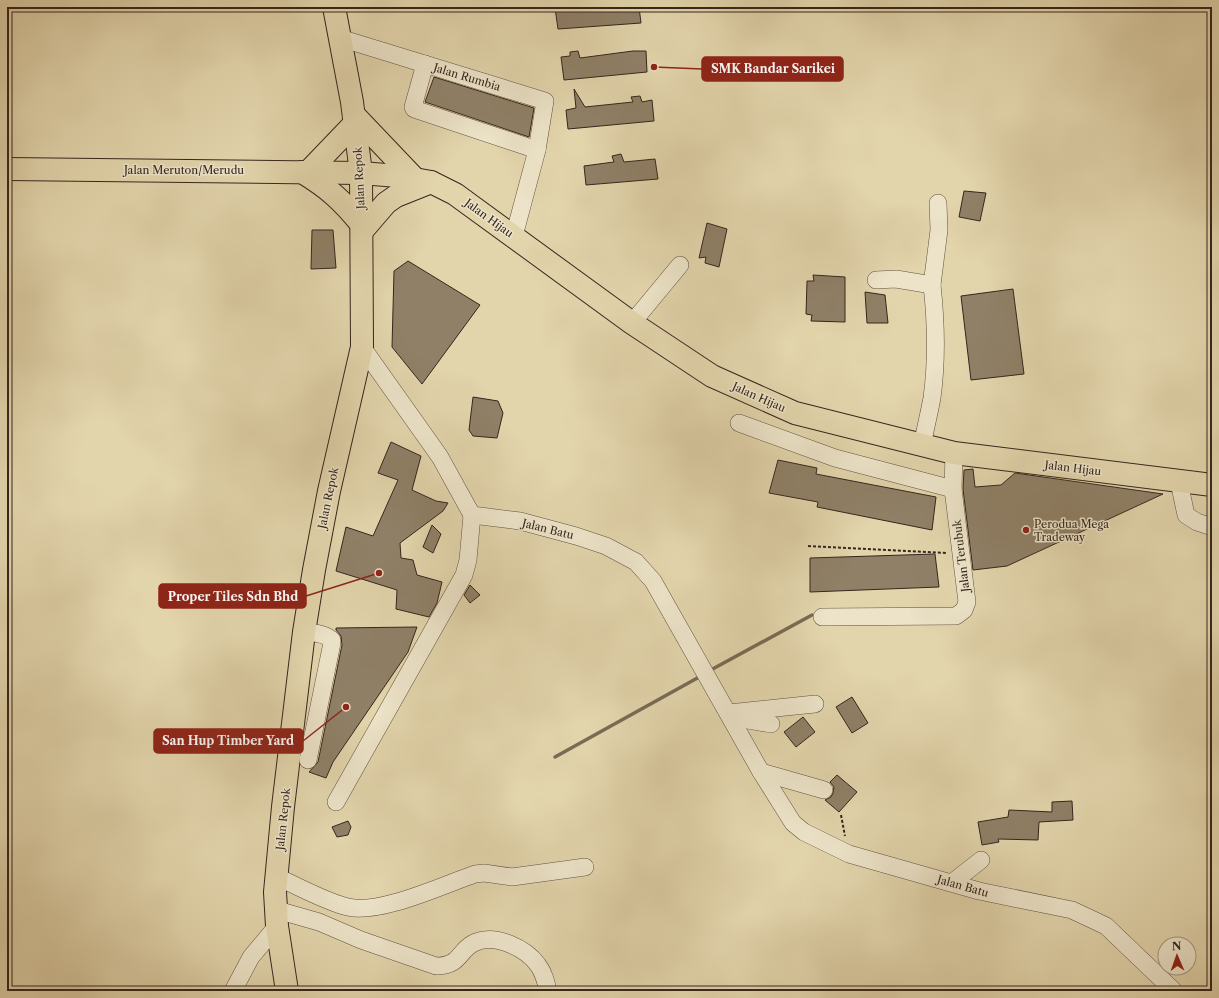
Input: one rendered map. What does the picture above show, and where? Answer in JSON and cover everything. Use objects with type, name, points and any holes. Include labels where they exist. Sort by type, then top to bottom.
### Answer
[{"type":"main road","name":"Jalan Repok","points":[[287,991],[277,918],[277,877],[304,632],[328,498],[362,347],[361,173],[355,119],[334,7]]},
{"type":"main road","points":[[355,119],[423,181],[396,196],[362,228],[344,203],[326,186],[305,172],[355,119]]},
{"type":"main road","name":"Jalan Meruton/Merudu","points":[[7,169],[361,173]]},
{"type":"main road","name":"Jalan Hijau","points":[[361,173],[398,176],[423,181],[455,194],[632,323],[712,376],[795,413],[954,453],[1212,485]]},
{"type":"street","name":"Jalan Rumbia","points":[[340,38],[545,101],[537,150]]},
{"type":"street","points":[[425,64],[413,107],[414,109],[537,150],[514,236]]},
{"type":"street","points":[[922,446],[932,397],[934,364],[934,307],[932,285],[939,230],[938,203]]},
{"type":"street","points":[[632,323],[680,265]]},
{"type":"street","points":[[876,280],[896,279],[932,285]]},
{"type":"street","points":[[336,802],[464,575],[468,560],[472,515],[440,457],[362,347]]},
{"type":"street","points":[[739,423],[835,458],[953,489]]},
{"type":"street","name":"Jalan Terubuk","points":[[822,617],[956,616],[964,610],[967,602],[953,489],[954,453]]},
{"type":"street","points":[[1179,482],[1186,516],[1197,522],[1212,527]]},
{"type":"street","name":"Jalan Batu","points":[[472,515],[520,521],[576,536],[606,546],[636,562],[653,581],[786,814],[793,823],[804,832],[849,854],[953,882],[979,891],[1072,910],[1094,920],[1115,933],[1174,991]]},
{"type":"street","points":[[304,632],[328,636],[332,640],[308,760]]},
{"type":"street","points":[[730,716],[815,704]]},
{"type":"street","points":[[730,716],[771,724]]},
{"type":"street","points":[[762,772],[824,790]]},
{"type":"street","points":[[953,882],[981,860]]},
{"type":"street","points":[[277,877],[342,905],[369,909],[389,904],[475,874],[484,873],[512,877],[585,867]]},
{"type":"street","points":[[233,991],[251,957],[277,918],[291,912],[361,940],[436,966],[446,966],[455,961],[474,943],[484,939],[506,943],[530,957],[538,965],[544,976],[548,991]]},
{"type":"path","points":[[808,546],[962,554]]},
{"type":"building","points":[[639,7],[641,23],[558,29],[555,8]]},
{"type":"building","points":[[578,51],[580,58],[633,51],[646,51],[647,72],[564,80],[561,57],[570,56],[570,52]]},
{"type":"building","points":[[434,77],[534,108],[529,137],[425,102]]},
{"type":"building","points":[[574,89],[585,107],[633,102],[631,97],[640,96],[642,102],[652,100],[654,121],[568,129],[566,110],[576,108]]},
{"type":"building","points":[[621,154],[624,162],[655,159],[658,179],[586,185],[584,166],[614,162],[612,156]]},
{"type":"building","points":[[964,191],[986,193],[980,221],[959,217]]},
{"type":"building","points":[[707,223],[727,229],[719,267],[705,263],[706,257],[699,258]]},
{"type":"building","points":[[312,230],[333,230],[336,268],[311,269]]},
{"type":"building","points":[[408,261],[480,305],[422,384],[392,347],[394,271]]},
{"type":"building","points":[[813,275],[845,277],[845,322],[811,321],[812,315],[806,314],[807,281],[814,281]]},
{"type":"building","points":[[1013,289],[1024,374],[971,380],[961,296]]},
{"type":"building","points":[[865,292],[885,295],[888,323],[867,323]]},
{"type":"building","points":[[473,397],[498,401],[503,413],[497,438],[473,436],[469,430]]},
{"type":"building","points":[[391,442],[421,456],[412,490],[436,501],[448,503],[443,511],[400,543],[401,558],[413,560],[417,575],[442,582],[437,603],[429,617],[396,609],[397,590],[336,571],[346,527],[373,536],[398,480],[378,473]]},
{"type":"building","points":[[778,460],[817,468],[816,474],[936,497],[932,530],[817,507],[818,502],[769,493]]},
{"type":"building","name":"Perodua Mega Tradeway","points":[[973,469],[975,487],[1001,485],[1015,473],[1163,494],[1007,566],[973,570],[963,489],[964,470]]},
{"type":"building","points":[[432,525],[441,534],[433,553],[423,547]]},
{"type":"building","points":[[935,554],[939,587],[810,592],[810,558]]},
{"type":"building","points":[[470,585],[480,595],[470,603],[464,595]]},
{"type":"building","points":[[417,627],[408,652],[333,762],[326,778],[309,772],[318,762],[342,645],[341,636],[336,628]]},
{"type":"building","points":[[852,697],[868,723],[852,733],[836,707]]},
{"type":"building","points":[[803,717],[815,732],[796,747],[784,732]]},
{"type":"building","points":[[837,775],[857,792],[839,812],[825,800],[831,797],[833,793],[834,787],[830,782]]},
{"type":"building","points":[[1072,801],[1073,820],[1039,822],[1038,840],[998,839],[999,842],[982,845],[978,822],[1008,817],[1009,810],[1052,812],[1052,802]]},
{"type":"building","points":[[348,821],[351,827],[348,835],[337,837],[332,827]]},
{"type":"waterway","points":[[709,671],[812,615]]},
{"type":"waterway","points":[[555,757],[701,676]]},
{"type":"place","name":"SMK Bandar Sarikei","points":[[654,67]]},
{"type":"place","name":"Perodua Mega Tradeway","points":[[1026,530]]},
{"type":"place","name":"Proper Tiles Sdn Bhd","points":[[379,573]]},
{"type":"place","name":"San Hup Timber Yard","points":[[346,707]]}]
